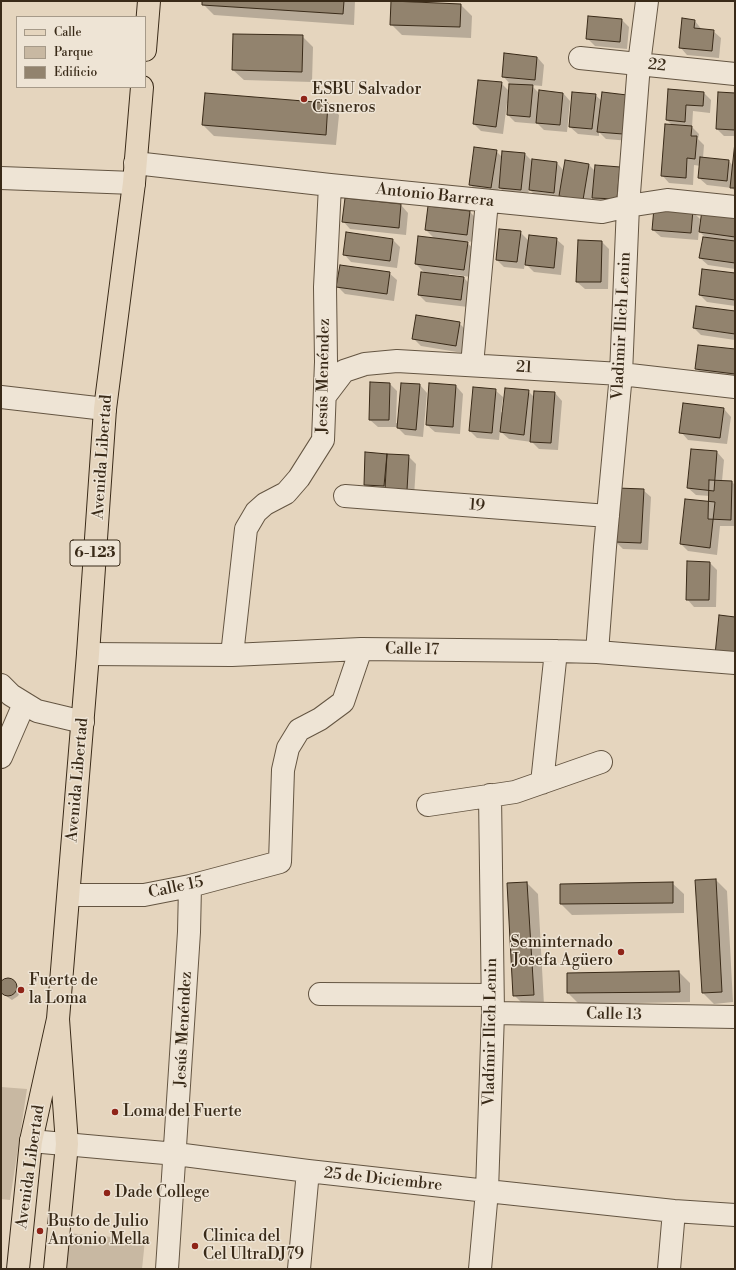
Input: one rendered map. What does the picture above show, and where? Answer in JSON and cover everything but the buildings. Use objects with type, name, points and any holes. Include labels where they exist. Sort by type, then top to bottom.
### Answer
[{"type":"main road","points":[[146,38],[149,1]]},
{"type":"main road","name":"Avenida Libertad","points":[[18,1269],[31,1141],[58,1019],[83,722],[105,409],[135,173],[142,88]]},
{"type":"main road","name":"Avenida Libertad","points":[[55,1269],[67,1144],[58,1019]]},
{"type":"street","name":"Vladimir Ilich Lenin","points":[[597,652],[621,374],[628,206],[639,64],[647,1]]},
{"type":"street","name":"22","points":[[580,58],[735,74]]},
{"type":"street","name":"Antonio Barrera","points":[[1,178],[135,173],[330,185],[602,212],[667,200],[735,207]]},
{"type":"street","name":"Jesús Menéndez","points":[[232,655],[246,529],[256,512],[265,504],[286,493],[299,478],[323,440],[325,396],[325,287],[330,185]]},
{"type":"street","points":[[472,365],[487,201]]},
{"type":"street","name":"21","points":[[325,396],[344,371],[365,364],[396,361],[621,374],[735,387]]},
{"type":"street","points":[[1,397],[105,409]]},
{"type":"street","name":"19","points":[[345,496],[608,516]]},
{"type":"street","name":"Calle 17","points":[[88,654],[232,655],[360,649],[556,651],[597,652],[735,663]]},
{"type":"street","name":"Calle 15","points":[[69,895],[144,895],[190,886],[280,862],[283,770],[288,748],[299,730],[320,719],[343,702],[360,649]]},
{"type":"street","points":[[542,783],[556,651]]},
{"type":"street","points":[[1,686],[24,704],[37,711],[83,722]]},
{"type":"street","points":[[1,757],[24,704]]},
{"type":"street","points":[[428,805],[515,792],[601,762]]},
{"type":"street","name":"Vladímir Ilich Lenin","points":[[480,1269],[487,1191],[493,1004],[490,795]]},
{"type":"street","name":"Jesús Menéndez","points":[[167,1269],[176,1154],[189,932],[190,886]]},
{"type":"street","name":"Calle 13","points":[[320,994],[735,1017]]},
{"type":"street","name":"25 de Diciembre","points":[[31,1141],[176,1154],[308,1171],[674,1211],[735,1215]]},
{"type":"street","points":[[299,1269],[308,1171]]},
{"type":"street","points":[[669,1269],[674,1211]]},
{"type":"green space","points":[[1,1087],[27,1089],[10,1200],[1,1199]]},
{"type":"green space","points":[[67,1233],[145,1240],[142,1269],[64,1269]]},
{"type":"place","name":"ESBU Salvador Cisneros","points":[[304,99]]},
{"type":"place","name":"Seminternado Josefa Agüero","points":[[621,952]]},
{"type":"place","name":"Fuerte de la Loma","points":[[21,990]]},
{"type":"place","name":"Loma del Fuerte","points":[[115,1112]]},
{"type":"place","name":"Dade College","points":[[107,1193]]},
{"type":"place","name":"Busto de Julio Antonio Mella","points":[[40,1231]]},
{"type":"place","name":"Clinica del Cel UltraDJ79","points":[[195,1246]]}]
